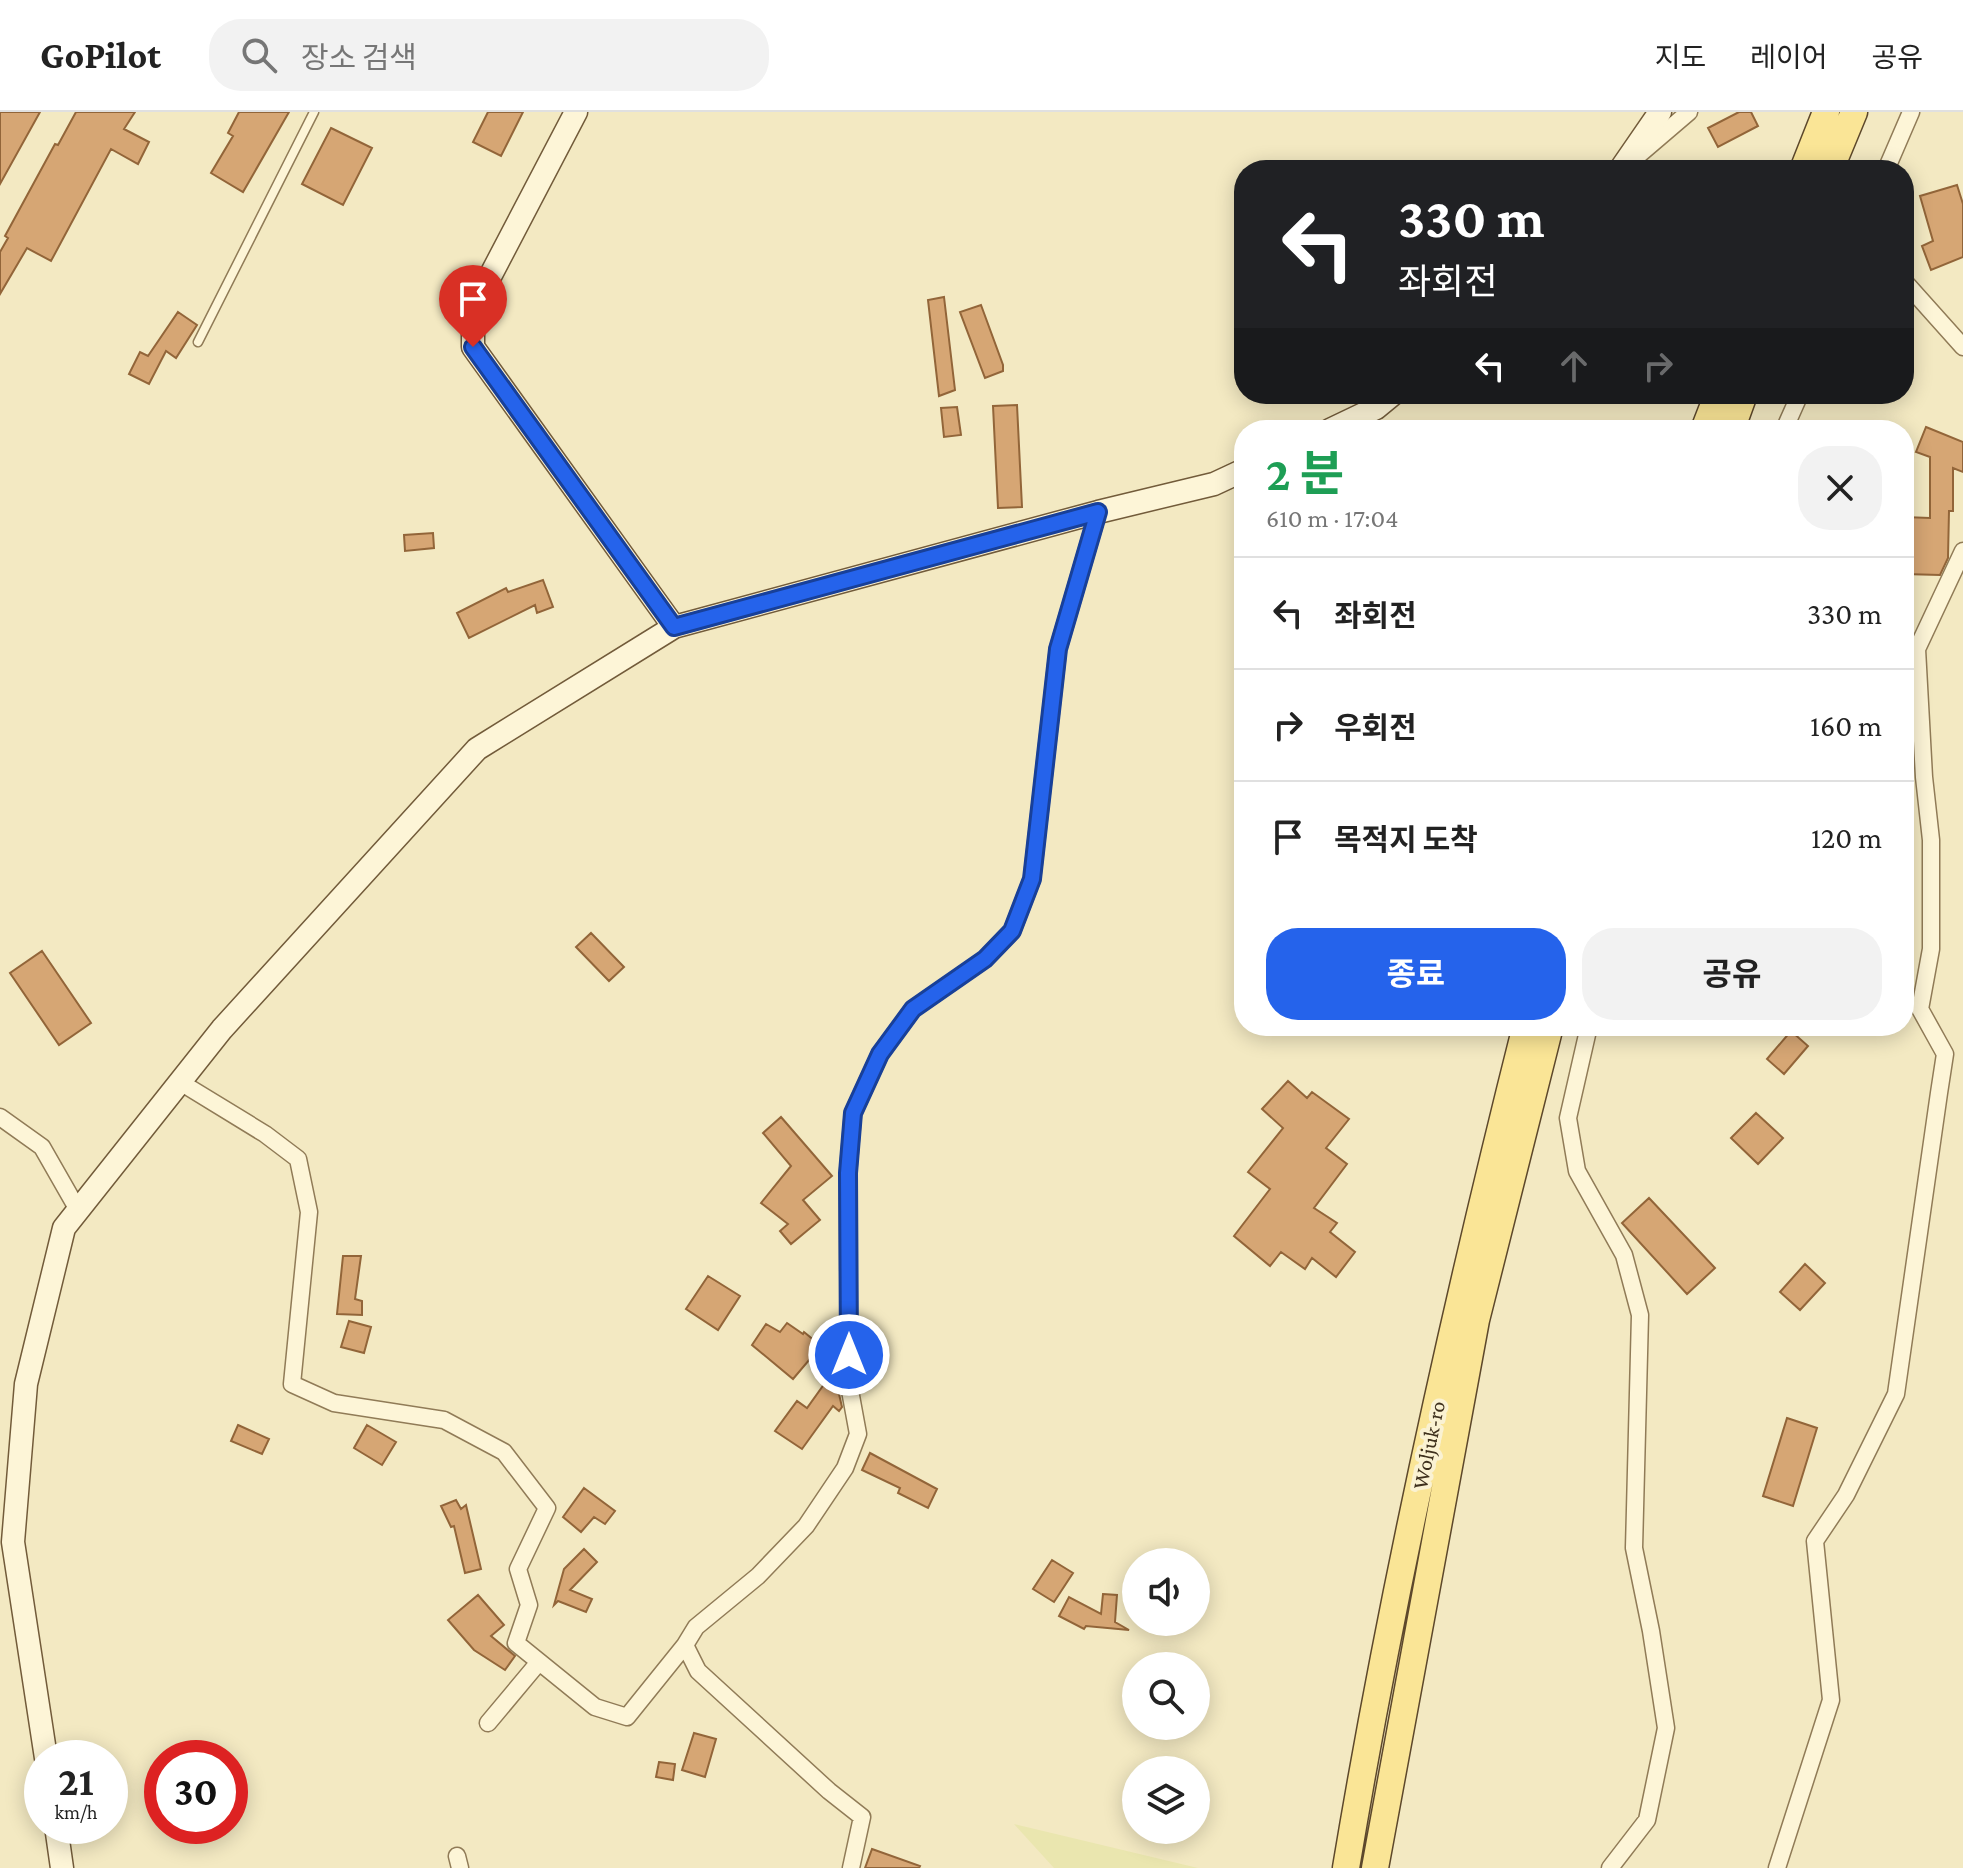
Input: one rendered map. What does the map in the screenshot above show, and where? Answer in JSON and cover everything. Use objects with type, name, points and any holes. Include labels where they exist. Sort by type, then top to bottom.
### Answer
[{"type":"main road","points":[[1807,160],[1826,112]]},
{"type":"main road","points":[[1834,160],[1854,112]]},
{"type":"main road","name":"Woljuk-ro","points":[[1346,1868],[1410,1529],[1471,1243],[1523,1036]]},
{"type":"main road","name":"Woljuk-ro","points":[[1375,1868],[1476,1320],[1547,1036]]},
{"type":"street","points":[[576,112],[473,309],[473,347],[674,627]]},
{"type":"street","points":[[1627,160],[1660,112]]},
{"type":"street","points":[[1632,160],[1689,112]]},
{"type":"street","points":[[1890,160],[1911,112]]},
{"type":"street","points":[[1914,292],[1963,347]]},
{"type":"street","points":[[1351,420],[1381,404]]},
{"type":"street","points":[[43,1740],[13,1542],[26,1384],[64,1228],[222,1029],[477,749],[674,627],[1098,512],[1214,484],[1234,475]]},
{"type":"street","points":[[180,1082],[265,1134],[298,1159],[309,1212],[292,1384],[334,1403],[444,1420],[504,1452],[547,1508],[518,1569],[529,1605],[516,1643],[595,1707],[627,1717],[696,1627],[758,1576],[806,1526],[845,1468],[858,1434],[849,1385],[848,1173],[853,1113],[880,1054],[913,1009],[985,959],[1012,931],[1032,879],[1058,649],[1098,512]]},
{"type":"street","points":[[1777,1868],[1831,1700],[1815,1541],[1846,1495],[1896,1394],[1945,1054],[1920,1009],[1931,949],[1931,840],[1917,649],[1963,551]]},
{"type":"street","points":[[1587,1036],[1568,1118],[1577,1171],[1624,1255],[1640,1315],[1634,1548],[1666,1728],[1647,1820],[1610,1868]]},
{"type":"street","points":[[0,1117],[42,1147],[78,1210]]},
{"type":"street","points":[[685,1645],[698,1671],[829,1791],[862,1817],[851,1868]]},
{"type":"street","points":[[488,1723],[539,1662]]},
{"type":"street","points":[[59,1844],[62,1868]]},
{"type":"lane","points":[[198,342],[314,112]]},
{"type":"shaded area","points":[[1014,1824],[1198,1868],[1054,1868]]},
{"type":"building","points":[[0,112],[40,112],[0,184]]},
{"type":"building","points":[[76,112],[135,112],[124,129],[149,142],[138,164],[111,149],[51,261],[27,248],[0,294],[0,252],[8,238],[5,236]]},
{"type":"building","points":[[239,112],[289,112],[243,192],[211,173],[233,136],[228,133]]},
{"type":"building","points":[[488,112],[523,112],[501,156],[473,142]]},
{"type":"building","points":[[1739,112],[1751,112],[1758,126],[1718,147],[1708,128]]},
{"type":"building","points":[[331,128],[372,148],[343,205],[302,184]]},
{"type":"building","points":[[1957,185],[1963,204],[1963,257],[1931,270],[1922,246],[1933,241],[1920,196]]},
{"type":"building","points":[[944,297],[955,390],[939,396],[928,300]]},
{"type":"building","points":[[981,305],[1003,365],[1003,371],[985,378],[960,312]]},
{"type":"building","points":[[178,312],[197,325],[176,358],[166,351],[149,384],[129,374],[140,352],[148,356]]},
{"type":"building","points":[[1017,405],[1022,507],[998,508],[993,406]]},
{"type":"building","points":[[957,407],[961,435],[944,437],[941,408]]},
{"type":"building","points":[[1926,427],[1963,442],[1963,472],[1953,468],[1948,558],[1940,575],[1914,574],[1914,517],[1930,518],[1930,457],[1916,452]]},
{"type":"building","points":[[433,533],[434,548],[405,551],[404,535]]},
{"type":"building","points":[[543,580],[553,607],[537,613],[535,605],[469,638],[457,613],[506,588],[508,592]]},
{"type":"building","points":[[591,933],[624,967],[609,981],[576,947]]},
{"type":"building","points":[[42,951],[91,1023],[59,1045],[10,973]]},
{"type":"building","points":[[1787,1036],[1797,1036],[1808,1046],[1784,1074],[1767,1059]]},
{"type":"building","points":[[1288,1081],[1307,1098],[1312,1092],[1349,1119],[1326,1148],[1347,1164],[1314,1208],[1337,1223],[1330,1232],[1355,1252],[1336,1277],[1312,1258],[1305,1269],[1281,1252],[1270,1266],[1234,1236],[1270,1189],[1248,1172],[1283,1128],[1262,1109]]},
{"type":"building","points":[[1756,1113],[1783,1138],[1758,1164],[1731,1138]]},
{"type":"building","points":[[781,1117],[832,1176],[803,1200],[820,1220],[791,1244],[780,1231],[788,1224],[761,1203],[791,1166],[763,1133]]},
{"type":"building","points":[[1649,1198],[1715,1268],[1687,1294],[1622,1223]]},
{"type":"building","points":[[343,1256],[361,1256],[355,1299],[362,1301],[362,1315],[337,1314]]},
{"type":"building","points":[[1805,1264],[1825,1283],[1800,1310],[1780,1292]]},
{"type":"building","points":[[708,1276],[740,1296],[718,1330],[686,1309]]},
{"type":"building","points":[[349,1321],[371,1327],[364,1353],[341,1347]]},
{"type":"building","points":[[787,1323],[821,1346],[793,1379],[752,1345],[766,1324],[780,1332]]},
{"type":"building","points":[[825,1383],[839,1394],[842,1407],[839,1411],[833,1406],[802,1449],[775,1431],[797,1401],[807,1408]]},
{"type":"building","points":[[1787,1418],[1817,1428],[1793,1506],[1763,1496]]},
{"type":"building","points":[[238,1425],[269,1439],[262,1454],[231,1441]]},
{"type":"building","points":[[367,1425],[396,1442],[382,1465],[354,1448]]},
{"type":"building","points":[[870,1453],[937,1489],[928,1508],[898,1493],[900,1488],[862,1470]]},
{"type":"building","points":[[584,1488],[615,1511],[605,1524],[594,1517],[581,1532],[563,1517]]},
{"type":"building","points":[[456,1500],[461,1509],[466,1505],[481,1569],[465,1573],[454,1526],[451,1527],[441,1506]]},
{"type":"building","points":[[584,1549],[597,1562],[570,1590],[592,1599],[586,1612],[558,1601],[554,1605],[564,1569]]},
{"type":"building","points":[[1052,1560],[1073,1573],[1054,1602],[1033,1589]]},
{"type":"building","points":[[1103,1594],[1117,1595],[1115,1622],[1122,1629],[1086,1626],[1084,1629],[1059,1616],[1069,1597],[1101,1614]]},
{"type":"building","points":[[478,1595],[504,1625],[491,1636],[515,1656],[505,1670],[474,1650],[448,1620]]},
{"type":"building","points":[[694,1733],[716,1739],[705,1777],[682,1770]]},
{"type":"building","points":[[659,1762],[675,1764],[673,1780],[656,1777]]},
{"type":"building","points":[[872,1849],[920,1866],[865,1868]]},
{"type":"route","points":[[473,347],[674,627],[1098,512],[1058,649],[1032,879],[1012,931],[985,959],[913,1009],[880,1054],[853,1113],[848,1173],[849,1355]]}]
